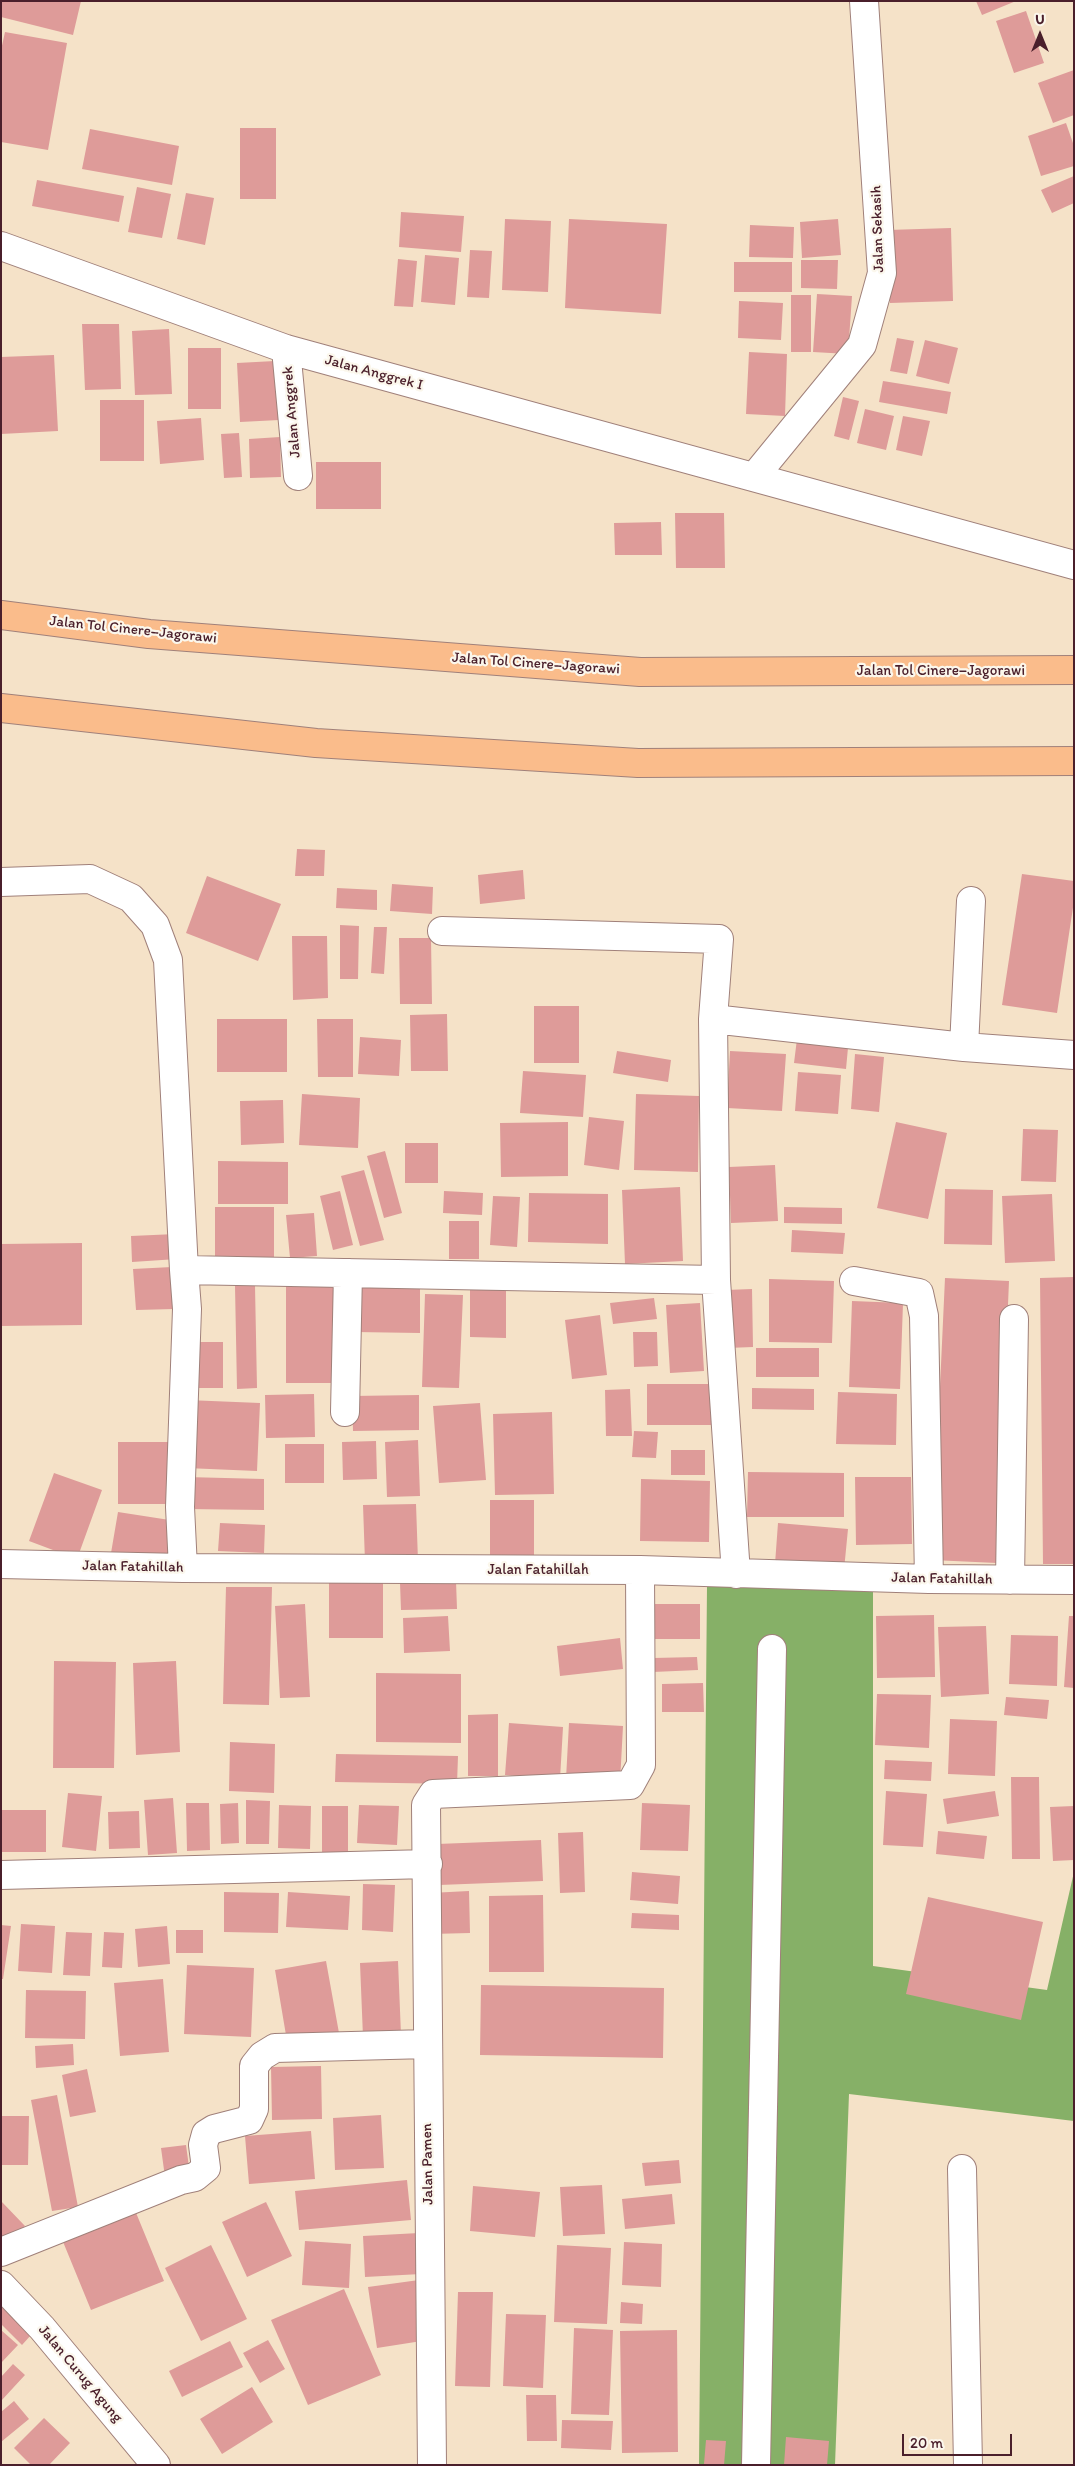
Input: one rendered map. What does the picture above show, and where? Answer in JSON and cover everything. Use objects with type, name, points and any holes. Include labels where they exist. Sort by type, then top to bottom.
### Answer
[{"type":"highway","name":"Jalan Tol Cinere–Jagorawi","points":[[1,615],[149,634],[640,672],[1074,670]]},
{"type":"highway","points":[[1,708],[316,743],[638,763],[1074,761]]},
{"type":"street","name":"Jalan Sekasih","points":[[754,477],[862,345],[882,274],[864,1]]},
{"type":"street","name":"Jalan Anggrek I","points":[[1,246],[286,349],[1074,565]]},
{"type":"street","name":"Jalan Anggrek","points":[[286,349],[298,476]]},
{"type":"street","points":[[1,882],[90,879],[132,898],[154,925],[168,960],[187,1309],[180,1506],[183,1568]]},
{"type":"street","points":[[964,1047],[971,901]]},
{"type":"street","points":[[442,931],[719,940],[713,1019],[716,1280],[736,1574]]},
{"type":"street","points":[[713,1019],[964,1047],[1074,1055]]},
{"type":"street","points":[[184,1270],[716,1280]]},
{"type":"street","points":[[345,1412],[348,1273]]},
{"type":"street","points":[[854,1281],[919,1293],[924,1316],[929,1579]]},
{"type":"street","points":[[1010,1580],[1014,1319]]},
{"type":"street","name":"Jalan Fatahillah","points":[[1,1564],[183,1568],[640,1570],[929,1579],[1074,1580]]},
{"type":"street","name":"Jalan Pamen","points":[[432,2465],[426,1805],[433,1794],[630,1785],[641,1765],[640,1570]]},
{"type":"street","points":[[756,2465],[772,1649]]},
{"type":"street","points":[[1,1875],[428,1864]]},
{"type":"street","points":[[1,2252],[181,2180],[195,2177],[206,2168],[203,2145],[206,2134],[214,2129],[249,2120],[254,2109],[254,2066],[262,2056],[275,2048],[428,2044]]},
{"type":"street","points":[[962,2169],[968,2465]]},
{"type":"street","name":"Jalan Curug Agung","points":[[1,2285],[42,2328],[156,2465]]},
{"type":"green space","points":[[707,1586],[873,1591],[873,1966],[1047,1990],[1074,1872],[1074,2121],[849,2094],[835,2465],[699,2465]]},
{"type":"building","points":[[1,1],[81,1],[73,35],[1,17]]},
{"type":"building","points":[[976,1],[1016,1],[982,15]]},
{"type":"building","points":[[1026,11],[1044,63],[1014,73],[996,21]]},
{"type":"building","points":[[5,32],[67,43],[48,150],[1,142],[1,50]]},
{"type":"building","points":[[1074,70],[1074,115],[1053,123],[1038,83]]},
{"type":"building","points":[[1066,123],[1074,146],[1074,166],[1041,176],[1028,136]]},
{"type":"building","points":[[240,128],[276,128],[276,199],[240,199]]},
{"type":"building","points":[[90,129],[179,146],[172,185],[82,169]]},
{"type":"building","points":[[1074,176],[1074,203],[1052,213],[1041,190]]},
{"type":"building","points":[[37,180],[124,196],[119,222],[32,206]]},
{"type":"building","points":[[137,187],[171,194],[162,238],[128,232]]},
{"type":"building","points":[[186,193],[214,198],[205,245],[177,239]]},
{"type":"building","points":[[401,212],[464,216],[461,252],[399,247]]},
{"type":"building","points":[[505,219],[551,221],[548,292],[502,290]]},
{"type":"building","points":[[569,219],[667,224],[661,314],[565,308]]},
{"type":"building","points":[[838,219],[841,255],[802,258],[800,222]]},
{"type":"building","points":[[750,225],[794,227],[793,258],[749,257]]},
{"type":"building","points":[[951,228],[953,301],[890,303],[888,230]]},
{"type":"building","points":[[470,250],[492,251],[489,298],[467,297]]},
{"type":"building","points":[[425,255],[459,258],[455,305],[421,302]]},
{"type":"building","points":[[398,259],[417,261],[413,307],[394,306]]},
{"type":"building","points":[[801,260],[838,260],[837,289],[801,288]]},
{"type":"building","points":[[734,262],[792,262],[792,292],[734,292]]},
{"type":"building","points":[[817,294],[852,296],[848,354],[813,352]]},
{"type":"building","points":[[791,295],[811,295],[811,352],[791,352]]},
{"type":"building","points":[[739,301],[783,303],[781,340],[738,338]]},
{"type":"building","points":[[82,324],[119,324],[121,389],[85,390]]},
{"type":"building","points":[[169,329],[172,394],[135,395],[132,331]]},
{"type":"building","points":[[897,338],[914,341],[907,374],[890,371]]},
{"type":"building","points":[[925,340],[958,348],[949,384],[916,376]]},
{"type":"building","points":[[188,348],[221,348],[221,409],[188,409]]},
{"type":"building","points":[[749,352],[787,354],[785,416],[746,414]]},
{"type":"building","points":[[54,355],[58,431],[1,434],[1,357]]},
{"type":"building","points":[[275,361],[279,420],[240,422],[237,363]]},
{"type":"building","points":[[883,381],[951,392],[947,414],[879,402]]},
{"type":"building","points":[[843,397],[859,401],[849,440],[834,436]]},
{"type":"building","points":[[100,400],[144,400],[144,461],[100,461]]},
{"type":"building","points":[[865,409],[894,416],[886,450],[857,443]]},
{"type":"building","points":[[903,416],[930,421],[922,456],[896,450]]},
{"type":"building","points":[[201,418],[204,460],[160,464],[157,421]]},
{"type":"building","points":[[239,433],[242,477],[224,478],[221,434]]},
{"type":"building","points":[[280,437],[281,477],[250,478],[249,439]]},
{"type":"building","points":[[316,462],[381,462],[381,509],[316,509]]},
{"type":"building","points":[[675,513],[724,513],[725,568],[676,568]]},
{"type":"building","points":[[661,522],[662,555],[615,555],[614,523]]},
{"type":"building","points":[[297,849],[325,850],[324,876],[295,876]]},
{"type":"building","points":[[523,870],[525,899],[480,904],[478,875]]},
{"type":"building","points":[[1022,874],[1074,881],[1074,901],[1057,1013],[1002,1005]]},
{"type":"building","points":[[207,876],[281,904],[258,961],[186,933]]},
{"type":"building","points":[[392,884],[433,887],[432,914],[390,911]]},
{"type":"building","points":[[337,888],[377,890],[377,910],[336,908]]},
{"type":"building","points":[[340,925],[359,926],[358,979],[340,979]]},
{"type":"building","points":[[374,927],[387,927],[384,974],[371,973]]},
{"type":"building","points":[[292,936],[327,936],[328,998],[293,1000]]},
{"type":"building","points":[[399,938],[431,938],[432,1004],[400,1004]]},
{"type":"building","points":[[534,1006],[579,1006],[579,1063],[534,1063]]},
{"type":"building","points":[[447,1014],[448,1071],[411,1071],[410,1015]]},
{"type":"building","points":[[217,1019],[287,1019],[287,1072],[217,1072]]},
{"type":"building","points":[[317,1019],[353,1019],[353,1077],[318,1077]]},
{"type":"building","points":[[798,1031],[849,1037],[846,1069],[794,1063]]},
{"type":"building","points":[[360,1037],[401,1040],[399,1076],[358,1074]]},
{"type":"building","points":[[617,1051],[671,1060],[668,1082],[613,1073]]},
{"type":"building","points":[[730,1051],[786,1054],[782,1111],[727,1108]]},
{"type":"building","points":[[855,1054],[884,1057],[879,1112],[851,1109]]},
{"type":"building","points":[[523,1071],[586,1075],[583,1117],[520,1113]]},
{"type":"building","points":[[798,1072],[841,1075],[838,1114],[795,1111]]},
{"type":"building","points":[[302,1094],[360,1098],[358,1148],[299,1145]]},
{"type":"building","points":[[636,1094],[699,1096],[698,1172],[634,1170]]},
{"type":"building","points":[[283,1100],[284,1143],[241,1145],[240,1101]]},
{"type":"building","points":[[589,1117],[624,1121],[619,1170],[584,1165]]},
{"type":"building","points":[[568,1122],[568,1176],[501,1177],[500,1123]]},
{"type":"building","points":[[896,1122],[947,1133],[928,1219],[877,1208]]},
{"type":"building","points":[[1023,1129],[1058,1130],[1056,1182],[1021,1181]]},
{"type":"building","points":[[405,1143],[438,1143],[438,1183],[405,1183]]},
{"type":"building","points":[[385,1151],[402,1213],[384,1218],[367,1156]]},
{"type":"building","points":[[218,1161],[288,1162],[288,1204],[218,1204]]},
{"type":"building","points":[[775,1165],[778,1221],[731,1223],[729,1167]]},
{"type":"building","points":[[364,1170],[384,1240],[360,1246],[341,1176]]},
{"type":"building","points":[[680,1187],[683,1261],[625,1264],[622,1190]]},
{"type":"building","points":[[945,1189],[993,1190],[992,1245],[944,1244]]},
{"type":"building","points":[[340,1191],[353,1245],[333,1250],[320,1196]]},
{"type":"building","points":[[444,1191],[483,1193],[482,1215],[443,1213]]},
{"type":"building","points":[[529,1193],[608,1194],[608,1244],[528,1242]]},
{"type":"building","points":[[1052,1194],[1055,1261],[1005,1263],[1002,1196]]},
{"type":"building","points":[[493,1196],[520,1197],[517,1247],[490,1245]]},
{"type":"building","points":[[215,1207],[274,1207],[274,1261],[215,1259]]},
{"type":"building","points":[[784,1207],[842,1208],[842,1224],[784,1223]]},
{"type":"building","points":[[314,1213],[317,1256],[290,1258],[286,1215]]},
{"type":"building","points":[[449,1221],[479,1221],[479,1259],[449,1259]]},
{"type":"building","points":[[792,1230],[845,1233],[843,1254],[791,1252]]},
{"type":"building","points":[[176,1234],[177,1259],[132,1262],[131,1236]]},
{"type":"building","points":[[82,1243],[82,1325],[1,1326],[1,1244]]},
{"type":"building","points":[[172,1267],[174,1309],[136,1310],[133,1269]]},
{"type":"building","points":[[470,1277],[506,1278],[506,1338],[470,1337]]},
{"type":"building","points":[[1074,1277],[1074,1564],[1043,1564],[1040,1278]]},
{"type":"building","points":[[945,1278],[1009,1281],[997,1563],[932,1560]]},
{"type":"building","points":[[769,1279],[834,1281],[832,1343],[769,1342]]},
{"type":"building","points":[[235,1286],[255,1286],[257,1388],[237,1389]]},
{"type":"building","points":[[286,1286],[333,1286],[333,1383],[286,1383]]},
{"type":"building","points":[[356,1287],[420,1288],[420,1333],[355,1332]]},
{"type":"building","points":[[752,1289],[753,1347],[727,1348],[726,1290]]},
{"type":"building","points":[[425,1294],[463,1295],[459,1388],[422,1387]]},
{"type":"building","points":[[654,1298],[657,1319],[613,1324],[610,1303]]},
{"type":"building","points":[[852,1301],[903,1303],[900,1389],[849,1387]]},
{"type":"building","points":[[700,1303],[704,1371],[670,1373],[666,1305]]},
{"type":"building","points":[[600,1315],[607,1375],[572,1379],[565,1320]]},
{"type":"building","points":[[633,1332],[657,1332],[658,1366],[634,1367]]},
{"type":"building","points":[[192,1342],[223,1342],[223,1388],[192,1388]]},
{"type":"building","points":[[756,1348],[819,1348],[819,1377],[756,1377]]},
{"type":"building","points":[[647,1384],[712,1384],[712,1425],[647,1425]]},
{"type":"building","points":[[752,1388],[814,1389],[814,1410],[752,1409]]},
{"type":"building","points":[[630,1389],[632,1436],[606,1436],[605,1390]]},
{"type":"building","points":[[838,1392],[897,1394],[896,1445],[836,1444]]},
{"type":"building","points":[[314,1394],[315,1437],[266,1438],[265,1395]]},
{"type":"building","points":[[419,1395],[419,1430],[353,1431],[352,1396]]},
{"type":"building","points":[[187,1400],[260,1403],[257,1471],[186,1468]]},
{"type":"building","points":[[480,1403],[486,1480],[439,1483],[433,1406]]},
{"type":"building","points":[[552,1412],[554,1494],[495,1495],[493,1414]]},
{"type":"building","points":[[634,1431],[658,1432],[656,1458],[632,1457]]},
{"type":"building","points":[[418,1440],[420,1496],[387,1497],[385,1442]]},
{"type":"building","points":[[376,1441],[377,1479],[343,1480],[342,1442]]},
{"type":"building","points":[[118,1442],[170,1442],[170,1504],[118,1504]]},
{"type":"building","points":[[285,1444],[324,1444],[324,1483],[285,1483]]},
{"type":"building","points":[[671,1450],[705,1450],[705,1475],[671,1475]]},
{"type":"building","points":[[748,1472],[844,1473],[844,1517],[747,1517]]},
{"type":"building","points":[[54,1473],[102,1490],[77,1559],[29,1541]]},
{"type":"building","points":[[186,1477],[264,1479],[264,1510],[186,1509]]},
{"type":"building","points":[[855,1477],[911,1477],[912,1544],[856,1545]]},
{"type":"building","points":[[641,1479],[710,1481],[709,1542],[640,1541]]},
{"type":"building","points":[[490,1500],[534,1500],[534,1560],[490,1560]]},
{"type":"building","points":[[416,1504],[418,1561],[365,1562],[363,1505]]},
{"type":"building","points":[[118,1512],[176,1521],[170,1562],[111,1553]]},
{"type":"building","points":[[220,1523],[265,1525],[264,1553],[218,1551]]},
{"type":"building","points":[[778,1523],[848,1529],[844,1570],[775,1564]]},
{"type":"building","points":[[456,1581],[457,1609],[401,1610],[400,1583]]},
{"type":"building","points":[[329,1582],[383,1582],[383,1638],[329,1638]]},
{"type":"building","points":[[226,1587],[272,1587],[269,1705],[223,1704]]},
{"type":"building","points":[[305,1604],[310,1697],[280,1698],[275,1606]]},
{"type":"building","points":[[645,1604],[700,1604],[700,1639],[645,1639]]},
{"type":"building","points":[[934,1615],[935,1677],[877,1678],[876,1616]]},
{"type":"building","points":[[448,1616],[450,1651],[404,1653],[403,1618]]},
{"type":"building","points":[[1069,1616],[1074,1616],[1074,1688],[1064,1687]]},
{"type":"building","points":[[986,1626],[989,1694],[941,1697],[938,1627]]},
{"type":"building","points":[[1011,1635],[1058,1636],[1057,1686],[1009,1684]]},
{"type":"building","points":[[620,1638],[623,1669],[560,1676],[557,1646]]},
{"type":"building","points":[[697,1657],[698,1670],[653,1672],[653,1658]]},
{"type":"building","points":[[54,1661],[116,1662],[114,1768],[53,1768]]},
{"type":"building","points":[[176,1661],[180,1752],[136,1755],[133,1663]]},
{"type":"building","points":[[376,1673],[461,1674],[461,1743],[376,1742]]},
{"type":"building","points":[[703,1683],[704,1712],[662,1712],[662,1684]]},
{"type":"building","points":[[877,1694],[931,1695],[929,1748],[875,1745]]},
{"type":"building","points":[[1006,1697],[1049,1700],[1047,1719],[1004,1715]]},
{"type":"building","points":[[498,1714],[498,1776],[468,1776],[468,1715]]},
{"type":"building","points":[[950,1719],[997,1721],[995,1776],[948,1774]]},
{"type":"building","points":[[509,1723],[563,1727],[560,1779],[505,1775]]},
{"type":"building","points":[[569,1723],[623,1726],[620,1782],[566,1779]]},
{"type":"building","points":[[230,1742],[275,1744],[274,1793],[229,1791]]},
{"type":"building","points":[[336,1754],[458,1756],[457,1784],[335,1782]]},
{"type":"building","points":[[885,1760],[932,1762],[931,1781],[884,1779]]},
{"type":"building","points":[[1011,1777],[1039,1777],[1040,1859],[1012,1859]]},
{"type":"building","points":[[886,1791],[927,1794],[923,1847],[883,1845]]},
{"type":"building","points":[[995,1791],[999,1816],[947,1824],[943,1799]]},
{"type":"building","points":[[68,1793],[102,1796],[96,1851],[62,1847]]},
{"type":"building","points":[[173,1798],[177,1853],[148,1855],[144,1800]]},
{"type":"building","points":[[246,1800],[270,1801],[269,1844],[246,1844]]},
{"type":"building","points":[[186,1803],[209,1803],[210,1850],[187,1851]]},
{"type":"building","points":[[238,1803],[239,1843],[221,1844],[220,1804]]},
{"type":"building","points":[[642,1803],[690,1805],[688,1851],[640,1850]]},
{"type":"building","points":[[279,1805],[311,1806],[310,1849],[278,1848]]},
{"type":"building","points":[[359,1805],[399,1806],[397,1845],[357,1843]]},
{"type":"building","points":[[322,1806],[348,1806],[348,1852],[322,1852]]},
{"type":"building","points":[[1074,1806],[1074,1860],[1053,1861],[1050,1807]]},
{"type":"building","points":[[1,1810],[46,1810],[46,1852],[1,1852]]},
{"type":"building","points":[[139,1811],[140,1848],[109,1849],[108,1812]]},
{"type":"building","points":[[938,1831],[987,1836],[984,1859],[936,1854]]},
{"type":"building","points":[[583,1832],[585,1892],[560,1893],[558,1833]]},
{"type":"building","points":[[541,1840],[543,1881],[439,1885],[437,1844]]},
{"type":"building","points":[[632,1872],[680,1876],[678,1904],[630,1900]]},
{"type":"building","points":[[363,1884],[395,1885],[393,1932],[362,1930]]},
{"type":"building","points":[[469,1891],[470,1933],[431,1934],[430,1893]]},
{"type":"building","points":[[224,1892],[279,1893],[278,1933],[224,1932]]},
{"type":"building","points":[[288,1892],[350,1896],[348,1930],[286,1927]]},
{"type":"building","points":[[543,1895],[544,1972],[489,1972],[489,1896]]},
{"type":"building","points":[[928,1897],[1043,1922],[1021,2020],[906,1994]]},
{"type":"building","points":[[632,1913],[679,1915],[679,1930],[631,1928]]},
{"type":"building","points":[[21,1924],[55,1926],[52,1973],[18,1971]]},
{"type":"building","points":[[1,1925],[11,1926],[3,1979],[1,1979]]},
{"type":"building","points":[[167,1926],[170,1964],[138,1967],[135,1929]]},
{"type":"building","points":[[176,1930],[203,1930],[203,1953],[176,1953]]},
{"type":"building","points":[[66,1932],[92,1933],[90,1976],[63,1975]]},
{"type":"building","points":[[104,1932],[124,1933],[122,1968],[102,1967]]},
{"type":"building","points":[[326,1961],[339,2033],[287,2041],[275,1970]]},
{"type":"building","points":[[398,1961],[401,2035],[363,2037],[360,1963]]},
{"type":"building","points":[[187,1965],[254,1968],[251,2037],[184,2034]]},
{"type":"building","points":[[163,1979],[169,2052],[120,2056],[114,1983]]},
{"type":"building","points":[[481,1985],[664,1988],[663,2058],[480,2055]]},
{"type":"building","points":[[26,1990],[86,1991],[85,2039],[25,2038]]},
{"type":"building","points":[[73,2044],[74,2065],[36,2068],[35,2046]]},
{"type":"building","points":[[321,2066],[322,2119],[272,2120],[271,2067]]},
{"type":"building","points":[[87,2069],[96,2112],[70,2117],[62,2075]]},
{"type":"building","points":[[57,2095],[78,2207],[52,2211],[31,2100]]},
{"type":"building","points":[[381,2115],[384,2168],[335,2170],[333,2118]]},
{"type":"building","points":[[1,2116],[29,2116],[28,2165],[1,2165]]},
{"type":"building","points":[[311,2131],[315,2179],[249,2184],[245,2136]]},
{"type":"building","points":[[186,2145],[190,2174],[165,2177],[161,2148]]},
{"type":"building","points":[[679,2160],[681,2183],[645,2186],[642,2163]]},
{"type":"building","points":[[407,2180],[411,2220],[299,2230],[295,2191]]},
{"type":"building","points":[[602,2185],[605,2234],[563,2236],[560,2187]]},
{"type":"building","points":[[473,2186],[540,2192],[535,2237],[470,2231]]},
{"type":"building","points":[[672,2194],[675,2224],[625,2229],[622,2199]]},
{"type":"building","points":[[1,2201],[25,2226],[1,2248]]},
{"type":"building","points":[[266,2202],[292,2256],[247,2277],[222,2222]]},
{"type":"building","points":[[132,2203],[164,2281],[91,2310],[59,2232]]},
{"type":"building","points":[[419,2233],[421,2274],[365,2277],[363,2236]]},
{"type":"building","points":[[305,2241],[351,2244],[349,2288],[302,2285]]},
{"type":"building","points":[[624,2242],[662,2244],[661,2287],[622,2285]]},
{"type":"building","points":[[211,2245],[247,2319],[201,2341],[165,2268]]},
{"type":"building","points":[[557,2245],[611,2248],[607,2324],[554,2322]]},
{"type":"building","points":[[419,2280],[428,2340],[377,2348],[368,2287]]},
{"type":"building","points":[[344,2289],[381,2375],[308,2405],[271,2320]]},
{"type":"building","points":[[458,2292],[493,2292],[490,2387],[455,2386]]},
{"type":"building","points":[[621,2302],[643,2304],[642,2324],[620,2323]]},
{"type":"building","points":[[1,2305],[31,2335],[22,2345],[1,2324]]},
{"type":"building","points":[[506,2314],[546,2315],[543,2388],[503,2386]]},
{"type":"building","points":[[574,2328],[613,2330],[609,2415],[571,2414]]},
{"type":"building","points":[[1,2330],[18,2345],[1,2363]]},
{"type":"building","points":[[677,2330],[678,2452],[622,2453],[620,2331]]},
{"type":"building","points":[[268,2340],[285,2369],[260,2383],[243,2353]]},
{"type":"building","points":[[230,2341],[243,2367],[182,2397],[169,2371]]},
{"type":"building","points":[[13,2364],[25,2375],[1,2401],[1,2377]]},
{"type":"building","points":[[252,2387],[273,2422],[222,2454],[200,2419]]},
{"type":"building","points":[[526,2395],[556,2395],[557,2441],[527,2441]]},
{"type":"building","points":[[14,2401],[29,2419],[1,2442],[1,2412]]},
{"type":"building","points":[[44,2418],[70,2443],[49,2465],[31,2465],[14,2448]]},
{"type":"building","points":[[562,2420],[613,2421],[611,2450],[561,2448]]},
{"type":"building","points":[[786,2437],[829,2441],[827,2465],[784,2465]]},
{"type":"building","points":[[706,2440],[726,2441],[724,2465],[704,2464]]}]
